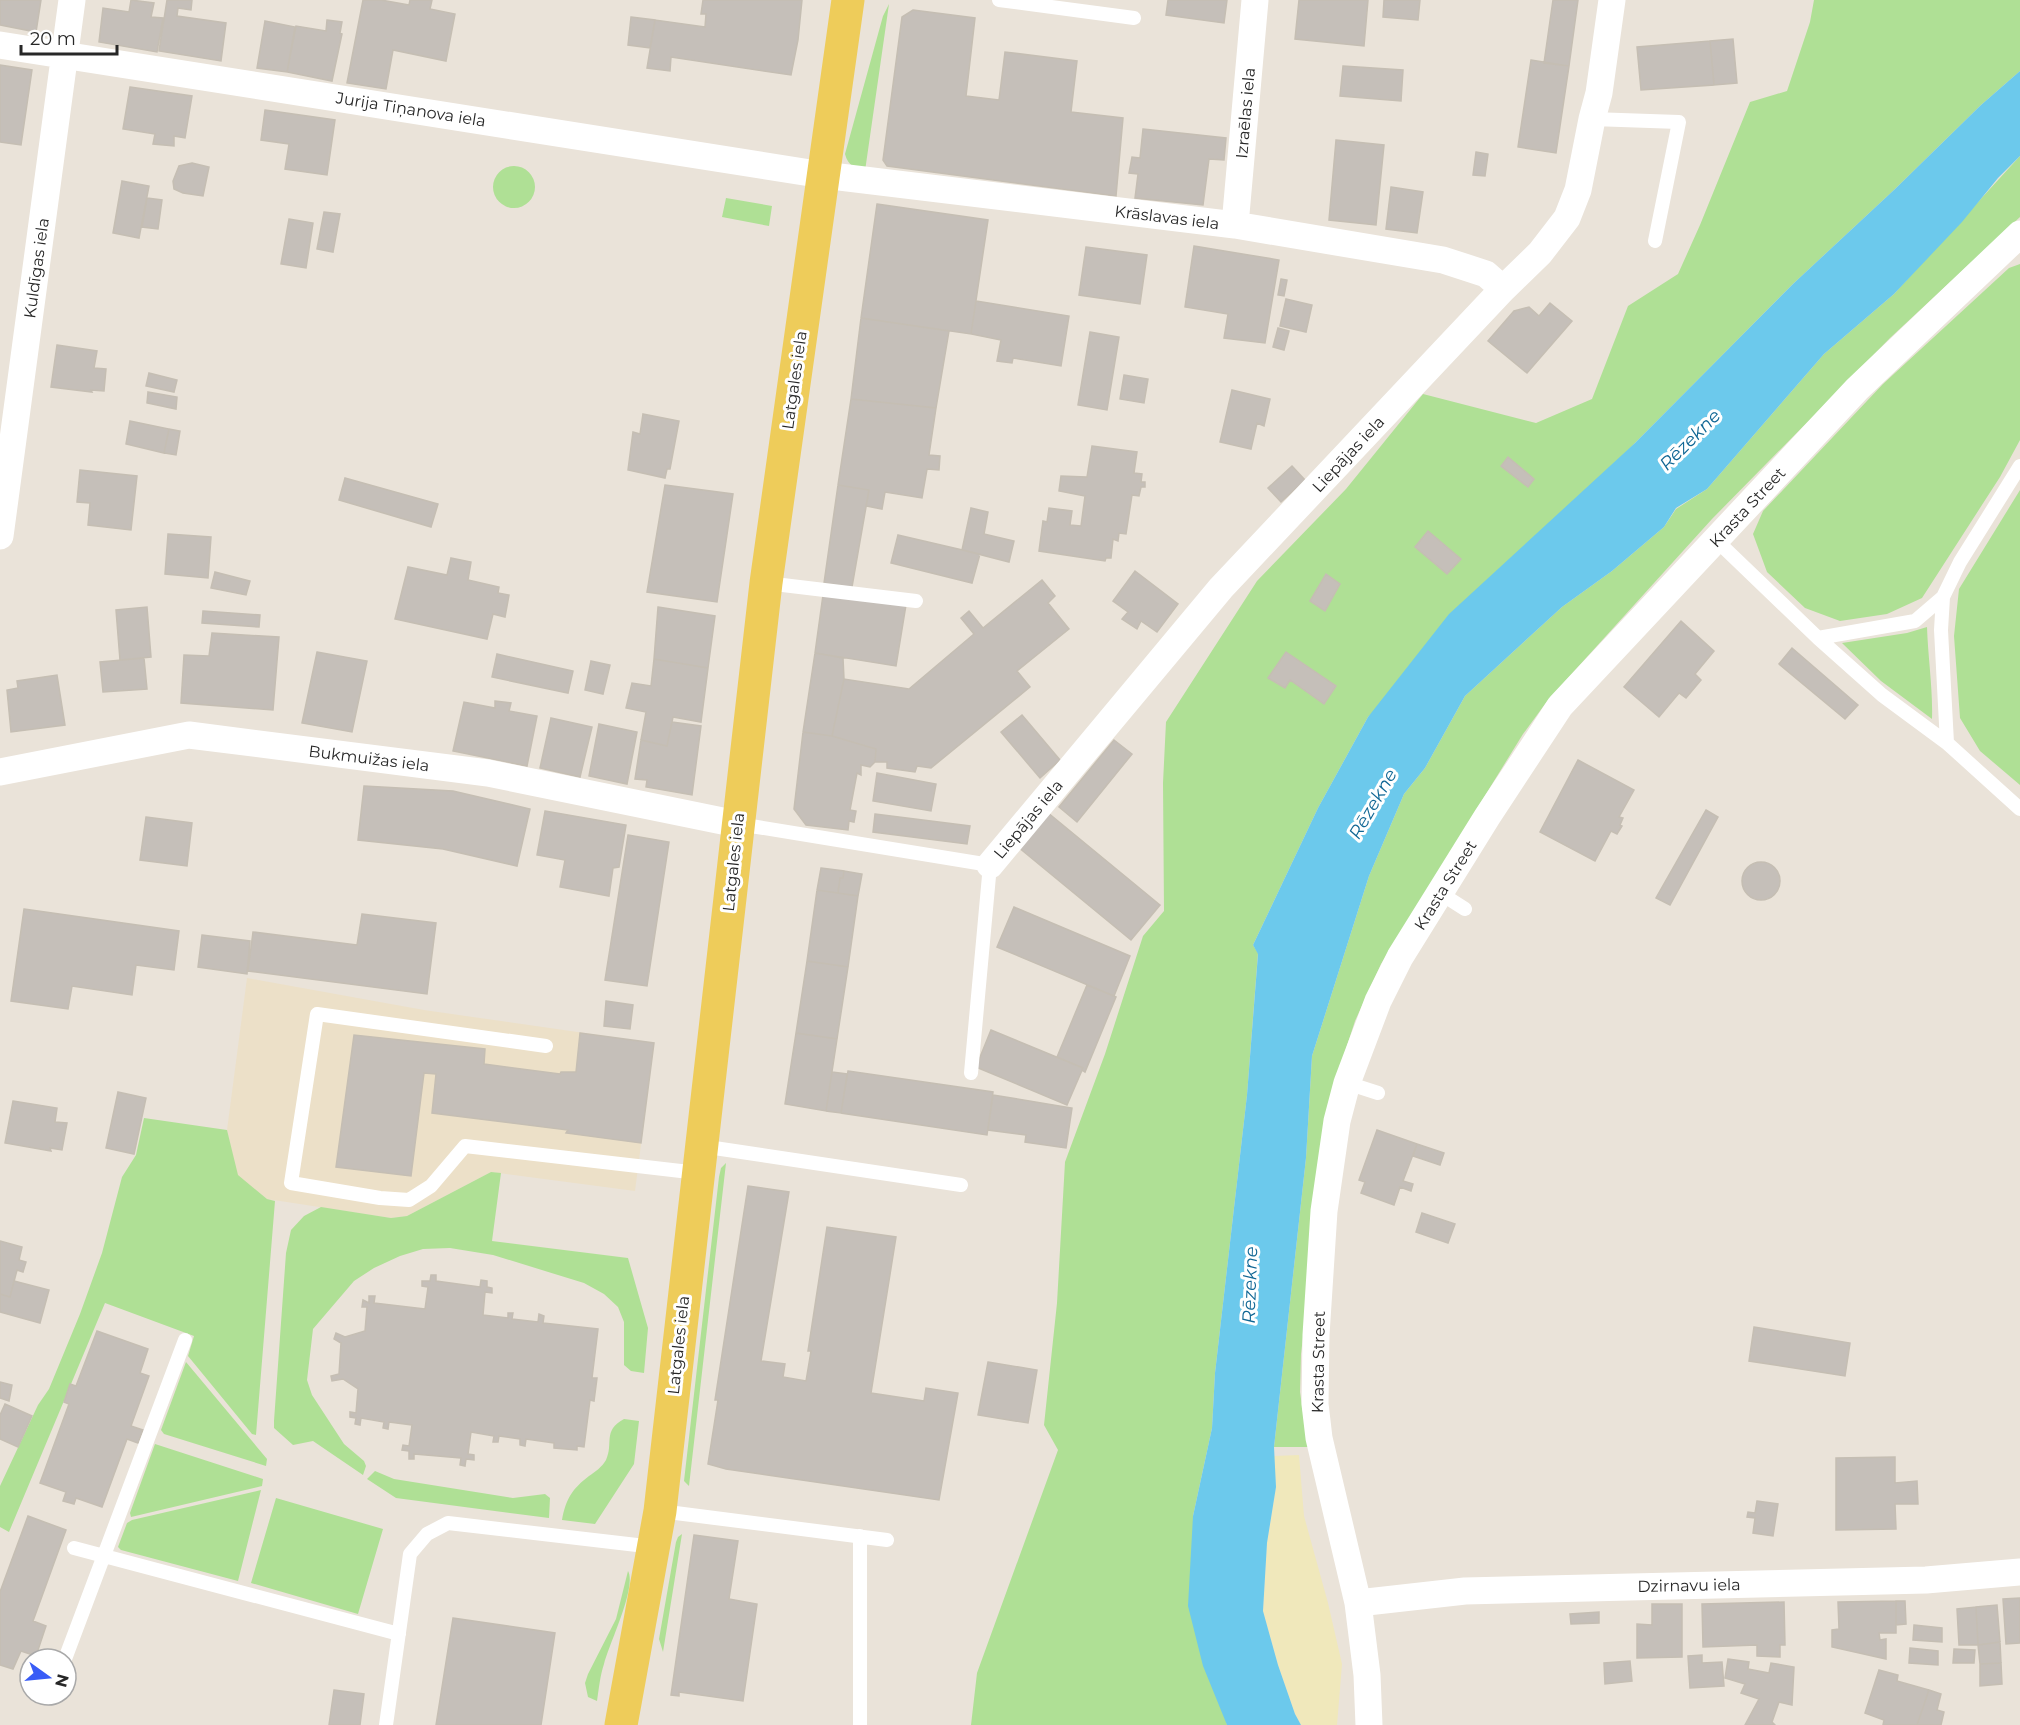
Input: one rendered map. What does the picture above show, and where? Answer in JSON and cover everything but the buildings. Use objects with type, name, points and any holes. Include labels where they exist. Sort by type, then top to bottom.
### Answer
[{"type":"main road","name":"Latgales iela","points":[[621,1725],[660,1510],[765,583],[848,0]]},
{"type":"street","name":"Kuldīgas iela","points":[[0,536],[72,0]]},
{"type":"street","name":"Izraēlas iela","points":[[1235,225],[1255,0]]},
{"type":"street","name":"Liepājas iela","points":[[990,865],[1221,588],[1503,289],[1540,253],[1567,218],[1578,190],[1599,93],[1612,0]]},
{"type":"street","name":"Jurija Tiņanova iela","points":[[0,45],[823,175]]},
{"type":"street","name":"Krāslavas iela","points":[[823,175],[1235,225],[1443,260],[1486,274],[1503,289]]},
{"type":"street","name":"Krasta Street","points":[[1369,1725],[1367,1675],[1358,1603],[1319,1438],[1315,1404],[1316,1335],[1324,1211],[1336,1121],[1347,1083],[1378,1001],[1400,957],[1487,817],[1560,706],[1857,389],[2020,234]]},
{"type":"street","name":"Bukmuižas iela","points":[[0,772],[189,735],[488,773],[737,824]]},
{"type":"street","name":"Dzirnavu iela","points":[[1358,1603],[1465,1590],[1926,1580],[2020,1572]]},
{"type":"lane","points":[[999,0],[1134,18]]},
{"type":"lane","points":[[1592,119],[1679,122],[1655,241]]},
{"type":"lane","points":[[1947,742],[1941,630],[1943,597],[1960,562],[2020,466]]},
{"type":"lane","points":[[1716,540],[1882,696],[1947,742],[2020,809]]},
{"type":"lane","points":[[765,583],[916,601]]},
{"type":"lane","points":[[1818,638],[1916,621],[1943,597]]},
{"type":"lane","points":[[737,824],[990,865],[971,1073]]},
{"type":"lane","points":[[1440,893],[1465,909]]},
{"type":"lane","points":[[546,1046],[317,1014],[291,1184],[380,1198],[409,1200],[431,1186],[465,1146],[699,1160],[961,1185]]},
{"type":"lane","points":[[1347,1083],[1378,1093]]},
{"type":"lane","points":[[70,1647],[186,1340]]},
{"type":"lane","points":[[660,1510],[887,1540]]},
{"type":"lane","points":[[386,1725],[410,1554],[427,1534],[448,1523],[654,1547]]},
{"type":"lane","points":[[860,1536],[860,1725]]},
{"type":"lane","points":[[74,1548],[399,1634]]},
{"type":"shaded area","points":[[247,978],[424,1010],[654,1043],[635,1191],[491,1172],[407,1216],[391,1218],[267,1199],[237,1175],[227,1130]]},
{"type":"green space","points":[[1814,0],[2020,0],[2020,71],[1981,105],[1794,283],[1368,717],[1318,808],[1253,945],[1258,953],[1247,1095],[1215,1373],[1212,1428],[1193,1516],[1227,1725],[971,1725],[977,1673],[1058,1450],[1044,1425],[1057,1303],[1065,1162],[1105,1054],[1143,936],[1164,911],[1163,783],[1166,722],[1257,581],[1346,489],[1423,394],[1536,423],[1592,399],[1628,306],[1678,274],[1750,102],[1787,91],[1810,22]]},
{"type":"green space","points":[[889,4],[865,171],[852,166],[845,154],[883,16]]},
{"type":"green space","points":[[2020,156],[2020,217],[1890,338],[1712,519],[1548,700],[1523,734],[1381,964],[1355,1021],[1341,1064],[1301,1354],[1300,1392],[1308,1447],[1274,1447],[1306,1158],[1312,1056],[1369,876],[1404,794],[1425,768],[1465,696],[1562,607],[1612,571],[1664,527],[1676,509],[1707,489],[1824,354],[1894,294]]},
{"type":"green space","points":[[514,166],[522,167],[529,172],[534,179],[534,195],[529,202],[522,207],[514,208],[506,207],[499,202],[494,195],[493,187],[494,179],[499,172],[506,167]]},
{"type":"green space","points":[[726,198],[772,206],[769,226],[722,217]]},
{"type":"green space","points":[[2020,264],[2020,440],[2000,477],[1922,598],[1887,614],[1840,621],[1805,608],[1767,572],[1753,534],[1763,511],[1883,384],[2009,268]]},
{"type":"green space","points":[[2020,490],[2020,785],[1980,751],[1960,718],[1954,636],[1959,589]]},
{"type":"green space","points":[[1927,627],[1932,719],[1881,681],[1842,643],[1907,633]]},
{"type":"green space","points":[[144,1118],[227,1130],[238,1175],[267,1199],[275,1201],[256,1435],[252,1434],[188,1356],[194,1336],[105,1303],[9,1532],[0,1527],[0,1486],[38,1405],[49,1389],[80,1314],[102,1253],[122,1177],[136,1155]]},
{"type":"green space","points":[[726,1163],[689,1486],[684,1481],[719,1177],[721,1168]]},
{"type":"green space","points":[[491,1172],[501,1173],[492,1241],[628,1258],[648,1328],[644,1373],[631,1371],[624,1365],[624,1322],[618,1307],[604,1294],[584,1283],[493,1255],[450,1248],[423,1249],[374,1268],[354,1281],[313,1329],[307,1380],[312,1395],[344,1444],[364,1461],[366,1466],[363,1475],[313,1441],[293,1445],[274,1428],[286,1253],[291,1230],[304,1216],[321,1207],[391,1218],[407,1216]]},
{"type":"green space","points":[[186,1362],[267,1459],[266,1466],[164,1434],[161,1430]]},
{"type":"green space","points":[[624,1419],[639,1421],[634,1464],[595,1524],[562,1520],[568,1500],[574,1490],[606,1460],[613,1428]]},
{"type":"green space","points":[[155,1444],[263,1479],[262,1486],[131,1517],[130,1513]]},
{"type":"green space","points":[[375,1471],[394,1479],[513,1498],[545,1494],[550,1498],[549,1518],[396,1498],[367,1479]]},
{"type":"green space","points":[[261,1490],[238,1581],[121,1550],[118,1547],[127,1523],[132,1520]]},
{"type":"green space","points":[[276,1498],[383,1529],[358,1614],[251,1583]]},
{"type":"green space","points":[[682,1534],[663,1652],[659,1639],[676,1542]]},
{"type":"green space","points":[[628,1571],[630,1579],[626,1602],[607,1655],[597,1701],[588,1697],[585,1683],[616,1619]]},
{"type":"sand","points":[[1299,1455],[1304,1516],[1342,1664],[1337,1725],[1301,1725],[1278,1665],[1263,1611],[1267,1543],[1276,1487],[1274,1456]]},
{"type":"water","name":"Rēzekne","points":[[2020,71],[2020,156],[1894,294],[1824,354],[1707,489],[1676,508],[1664,527],[1612,571],[1562,607],[1465,696],[1425,768],[1404,794],[1369,876],[1312,1056],[1306,1158],[1274,1447],[1276,1487],[1267,1543],[1263,1611],[1278,1665],[1301,1725],[1227,1725],[1203,1666],[1188,1606],[1193,1516],[1212,1428],[1215,1373],[1247,1095],[1258,954],[1253,945],[1318,808],[1368,717],[1449,614],[1635,443],[1794,283],[1981,105]]}]
